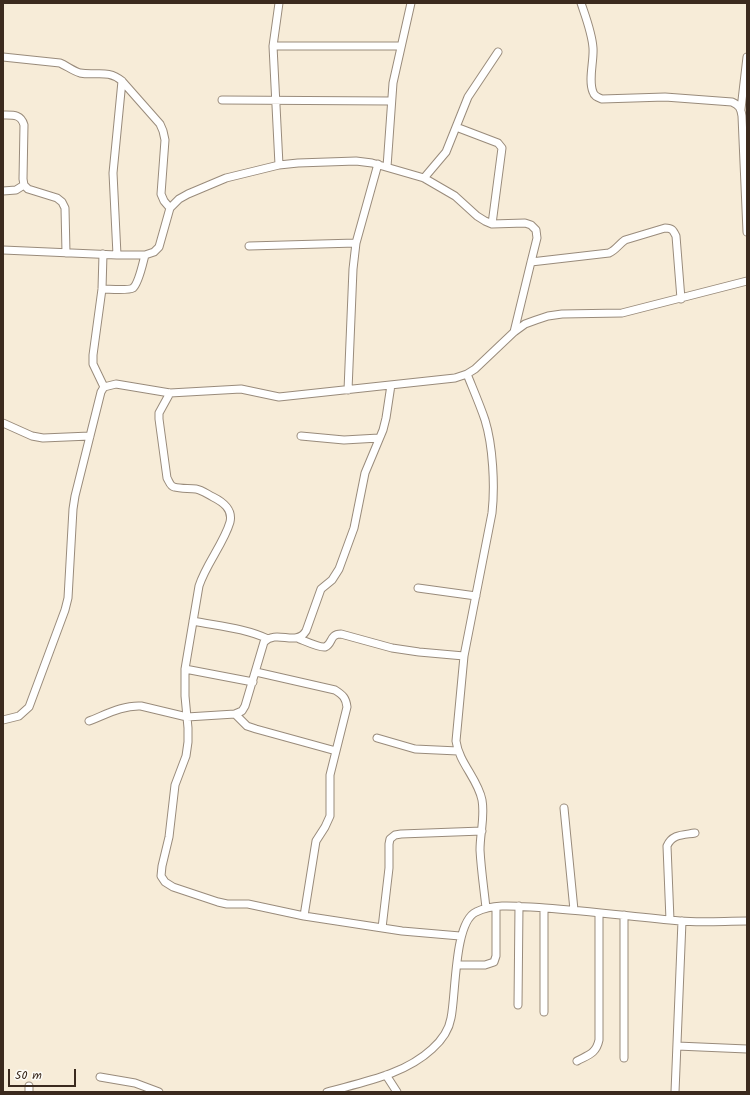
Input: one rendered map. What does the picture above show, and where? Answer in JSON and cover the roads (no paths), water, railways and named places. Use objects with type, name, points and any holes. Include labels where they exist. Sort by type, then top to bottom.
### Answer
[{"type":"street","points":[[279,3],[273,46],[279,165]]},
{"type":"street","points":[[387,167],[393,83],[411,3]]},
{"type":"street","points":[[581,3],[592,41],[592,86],[596,97],[602,99],[674,97],[732,102],[737,104],[741,109]]},
{"type":"street","points":[[273,46],[401,46]]},
{"type":"street","points":[[424,178],[446,152],[468,97],[498,52]]},
{"type":"street","points":[[3,57],[60,63],[78,72],[110,74],[117,76],[160,124],[163,131],[165,140],[161,194],[164,201],[170,208]]},
{"type":"street","points":[[747,57],[741,109],[747,232]]},
{"type":"street","points":[[117,255],[113,173],[122,81]]},
{"type":"street","points":[[222,100],[392,101]]},
{"type":"street","points":[[3,115],[15,115],[22,120],[24,125],[24,185],[28,189],[57,198],[62,202],[65,208],[66,253]]},
{"type":"street","points":[[456,127],[498,143],[502,148],[492,224]]},
{"type":"street","points":[[3,250],[145,255],[154,252],[159,247],[170,208],[179,199],[226,178],[279,165],[298,163],[356,161],[378,164],[424,178],[447,191],[477,216],[492,224],[525,223],[531,225],[536,230],[532,262],[514,332]]},
{"type":"street","points":[[348,390],[353,269],[356,243],[378,164]]},
{"type":"street","points":[[3,192],[16,190],[24,185]]},
{"type":"street","points":[[532,262],[609,254],[625,240],[665,228],[670,228],[674,231],[676,236],[681,299]]},
{"type":"street","points":[[249,246],[356,243]]},
{"type":"street","points":[[103,254],[102,289],[93,364],[104,387]]},
{"type":"street","points":[[102,289],[133,288],[137,283],[145,255]]},
{"type":"street","points":[[3,720],[19,716],[29,707],[65,610],[68,598],[75,496],[101,392],[104,387],[116,384],[170,393],[241,389],[279,397],[455,378],[467,374],[475,369],[514,332],[525,324],[548,316],[562,314],[622,313],[747,281]]},
{"type":"street","points":[[467,374],[485,420],[489,439],[494,497],[464,656],[456,731],[458,751],[480,793],[482,801],[483,815],[480,850],[486,908]]},
{"type":"street","points":[[297,638],[303,636],[306,631],[321,589],[332,580],[339,569],[356,520],[365,473],[386,418],[391,385]]},
{"type":"street","points":[[170,393],[159,413],[167,478],[170,484],[174,487],[201,490],[223,502],[228,507],[230,512],[230,521],[227,530],[202,576],[199,586],[185,668],[184,690],[188,728],[187,749],[186,756],[175,785],[169,837],[161,876],[165,882],[173,887],[227,904],[248,904],[304,916],[402,931],[460,936]]},
{"type":"street","points":[[3,424],[32,436],[43,438],[90,436]]},
{"type":"street","points":[[301,436],[344,440],[379,438]]},
{"type":"street","points":[[418,588],[476,596]]},
{"type":"street","points":[[193,621],[244,630],[268,639]]},
{"type":"street","points":[[89,721],[134,705],[187,717],[235,714],[242,711],[256,672],[264,642],[273,636],[297,638],[321,647],[326,647],[332,637],[336,634],[341,634],[398,649],[464,656]]},
{"type":"street","points":[[185,668],[252,682]]},
{"type":"street","points":[[256,672],[335,690],[342,694],[346,700],[347,707],[329,784],[330,816],[316,841],[304,916]]},
{"type":"street","points":[[235,714],[247,726],[336,751]]},
{"type":"street","points":[[378,738],[414,749],[458,751]]},
{"type":"street","points":[[564,808],[574,910]]},
{"type":"street","points":[[382,928],[389,868],[390,839],[395,835],[401,834],[482,831]]},
{"type":"street","points":[[670,920],[667,846],[670,840],[674,837],[696,833]]},
{"type":"street","points":[[518,1005],[519,906]]},
{"type":"street","points":[[327,1092],[386,1075],[414,1062],[432,1049],[445,1034],[451,1019],[460,936],[465,922],[474,913],[486,908],[519,906],[574,910],[682,922],[747,921]]},
{"type":"street","points":[[457,965],[486,964],[494,962],[496,956],[496,907]]},
{"type":"street","points":[[544,908],[544,1012]]},
{"type":"street","points":[[577,1061],[593,1052],[597,1047],[599,1040],[599,913]]},
{"type":"street","points":[[624,915],[624,1058]]},
{"type":"street","points":[[675,1092],[682,922]]},
{"type":"street","points":[[677,1046],[747,1049]]},
{"type":"street","points":[[386,1075],[397,1092]]},
{"type":"street","points":[[100,1077],[134,1083],[160,1092]]}]
